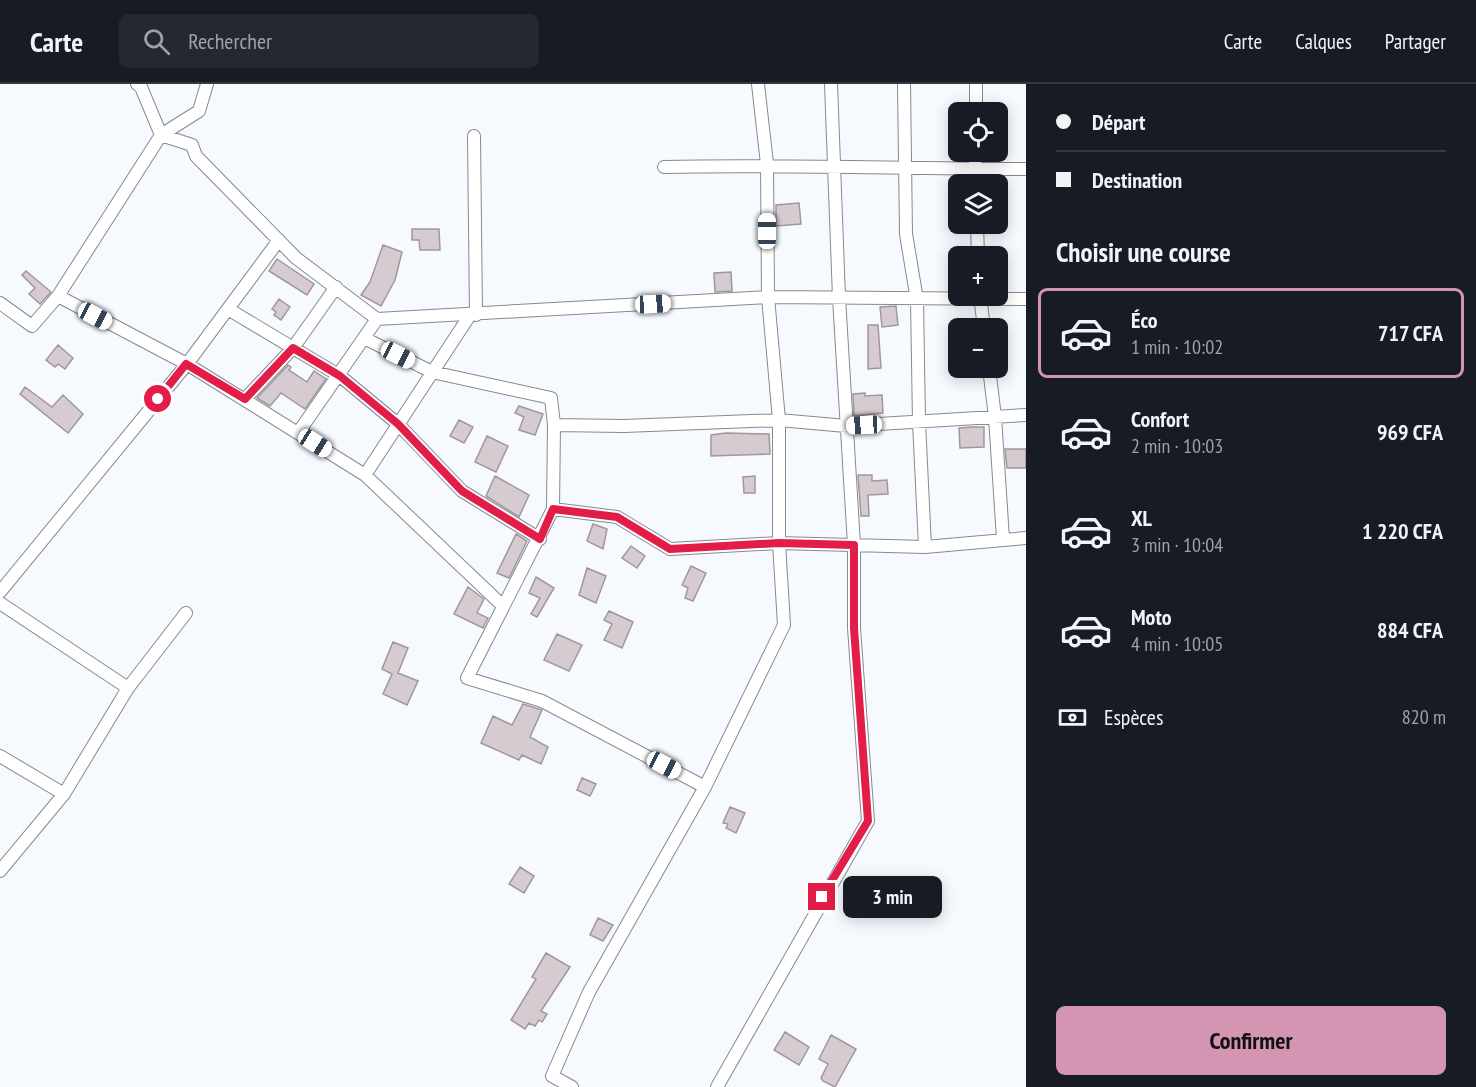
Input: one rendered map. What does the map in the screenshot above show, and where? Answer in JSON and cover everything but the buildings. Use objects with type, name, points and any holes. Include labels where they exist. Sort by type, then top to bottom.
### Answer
[{"type":"street","points":[[137,84],[141,87],[161,135],[192,145],[196,156],[296,258],[377,319],[768,297],[948,299]]},
{"type":"street","points":[[0,303],[32,326],[58,296],[161,135],[199,111],[207,84]]},
{"type":"street","points":[[572,1087],[552,1076],[584,1003],[705,787],[783,625],[779,543],[779,420],[768,297],[767,164],[758,84]]},
{"type":"street","points":[[717,1087],[868,821],[854,628],[854,545],[839,298],[831,84]]},
{"type":"street","points":[[904,84],[906,234],[917,300],[919,422],[925,547]]},
{"type":"street","points":[[976,84],[976,102]]},
{"type":"street","points":[[365,475],[432,372],[473,315],[474,136]]},
{"type":"street","points":[[974,162],[974,174]]},
{"type":"street","points":[[664,167],[767,164],[835,168],[1026,169]]},
{"type":"street","points":[[0,592],[186,364],[279,240]]},
{"type":"street","points":[[245,399],[293,348],[336,288]]},
{"type":"street","points":[[58,296],[186,364],[365,475],[503,606]]},
{"type":"street","points":[[1008,298],[1026,299]]},
{"type":"street","points":[[228,309],[340,376],[398,424],[462,491],[540,539]]},
{"type":"street","points":[[298,433],[340,376],[377,319]]},
{"type":"street","points":[[364,338],[432,372],[551,398],[554,425],[553,509],[540,539],[467,678],[542,701],[705,787]]},
{"type":"street","points":[[990,378],[1003,539]]},
{"type":"street","points":[[554,425],[624,426],[779,420],[846,426],[1026,415]]},
{"type":"street","points":[[553,509],[617,517],[670,549],[779,543],[925,547],[1026,538]]},
{"type":"street","points":[[0,603],[128,688]]},
{"type":"street","points":[[0,871],[64,794],[128,688],[186,613]]},
{"type":"street","points":[[0,756],[64,794]]},
{"type":"route","points":[[158,399],[186,364],[245,399],[293,348],[340,376],[398,424],[462,491],[540,539],[553,509],[617,517],[670,549],[725,548],[779,543],[854,545],[854,628],[868,821],[822,897]]}]
